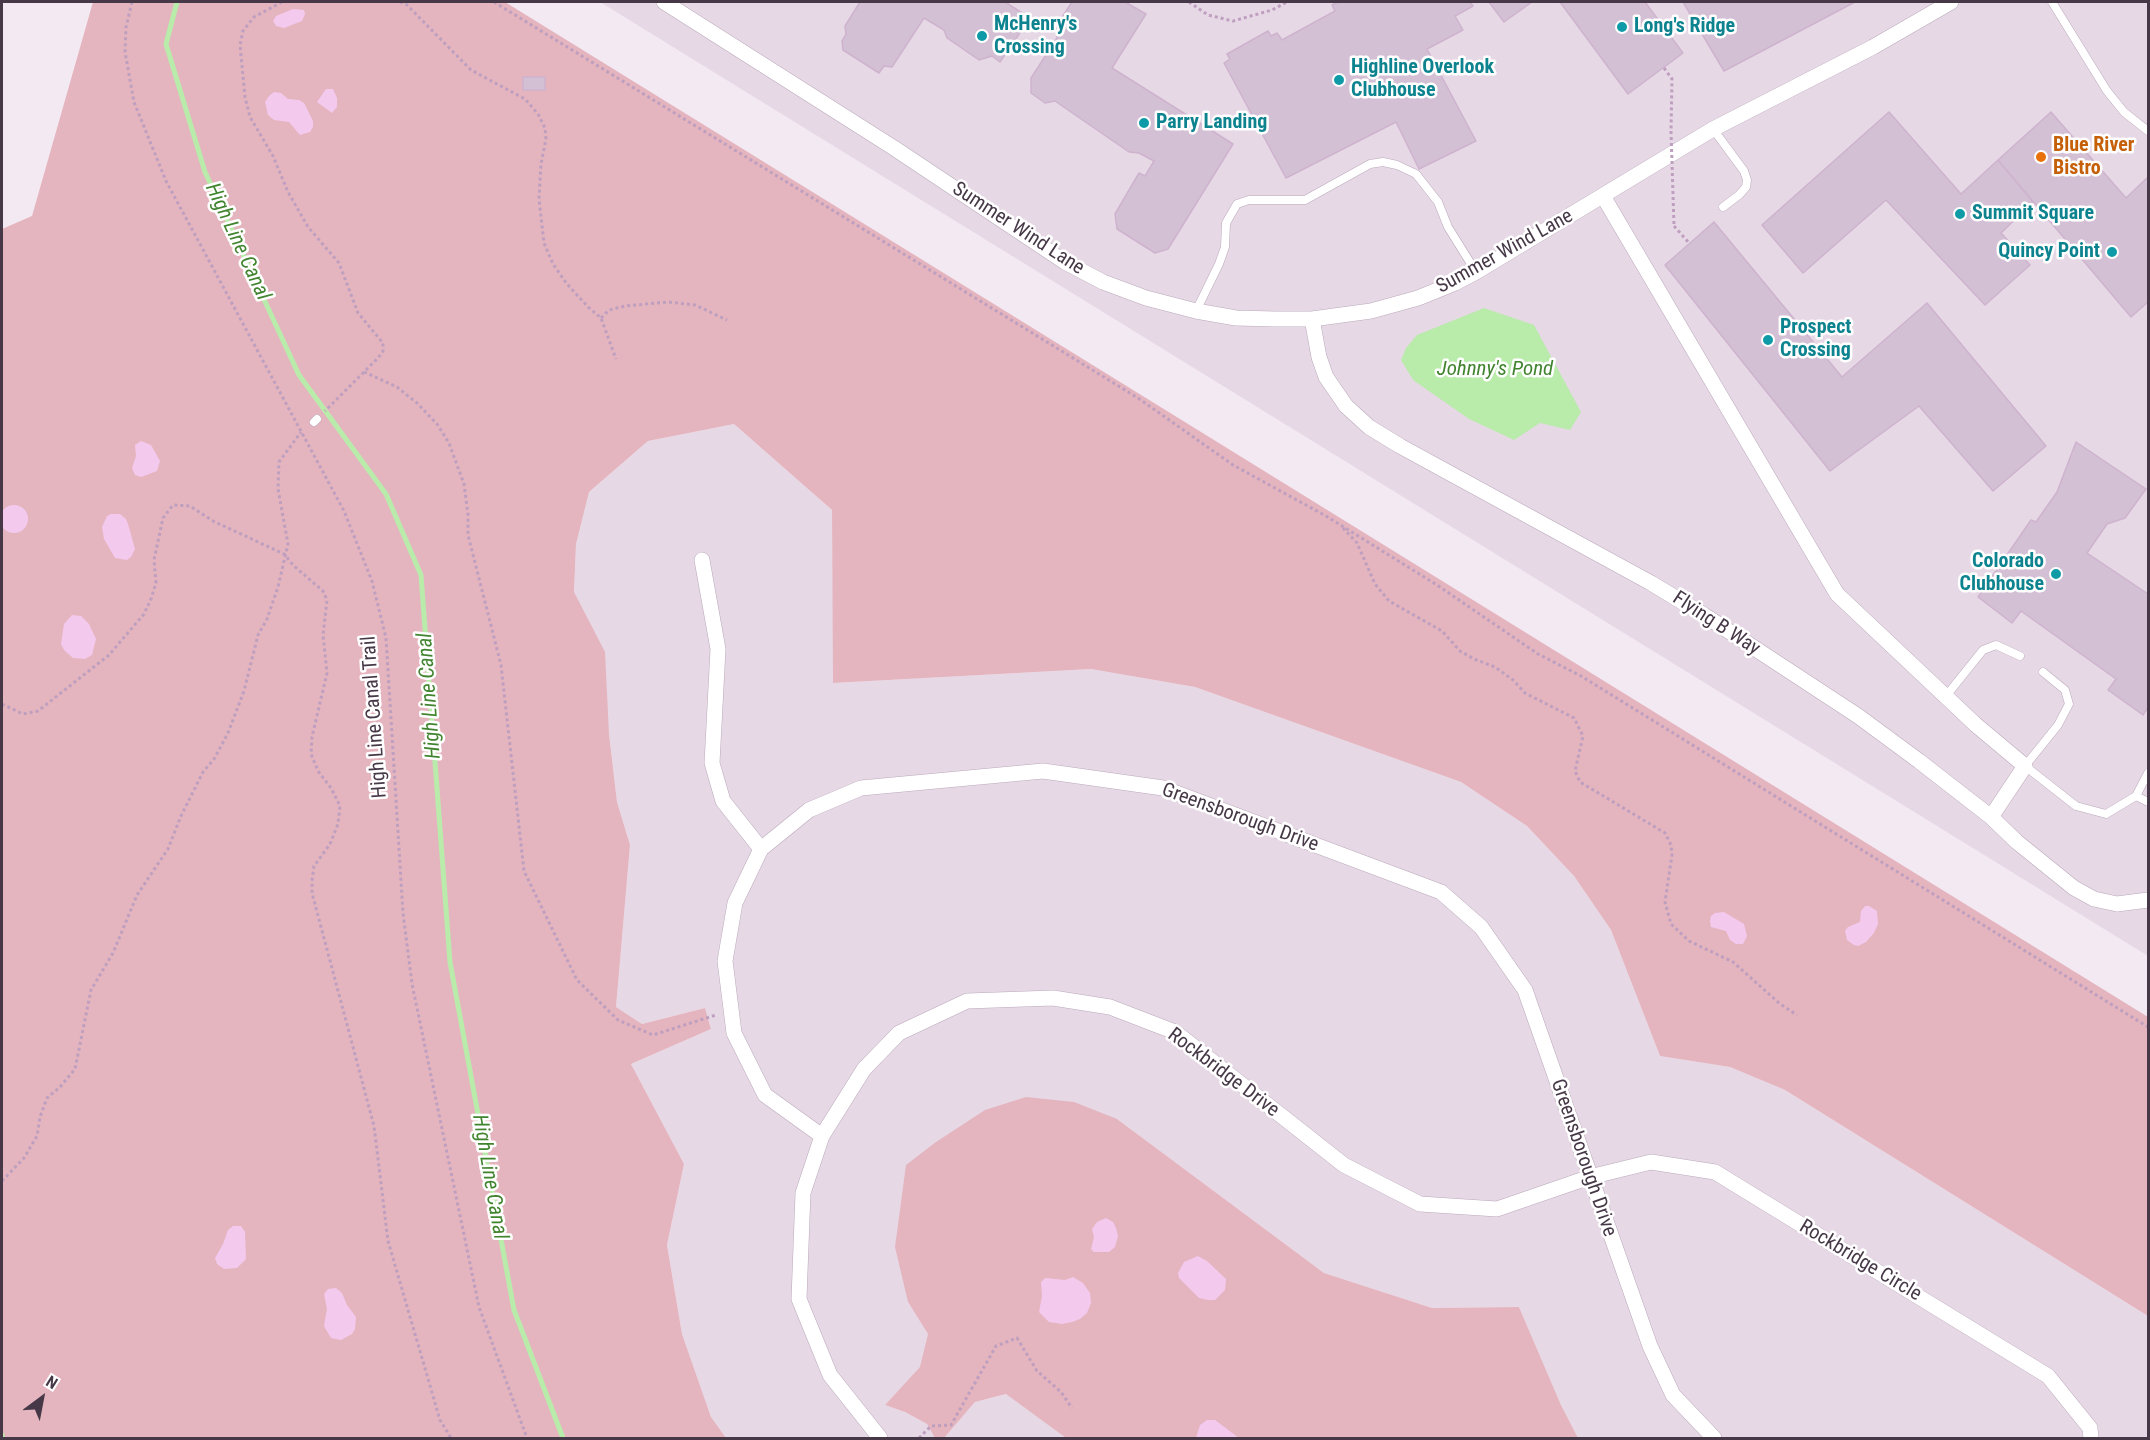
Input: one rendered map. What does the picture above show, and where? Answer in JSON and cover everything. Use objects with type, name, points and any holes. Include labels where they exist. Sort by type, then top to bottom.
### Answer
[{"type":"street","name":"Summer Wind Lane","points":[[664,2],[874,135],[1065,262],[1103,282],[1146,298],[1196,311],[1236,318],[1312,319],[1371,311],[1418,298],[1476,272],[1713,129],[1873,47],[1950,2]]},
{"type":"street","points":[[1603,196],[1837,594],[2025,766],[1991,817]]},
{"type":"street","name":"Flying B Way","points":[[1312,319],[1319,357],[1326,377],[1346,406],[1370,427],[1400,446],[1651,583],[1704,615],[1858,716],[1991,817],[2017,842],[2074,888],[2094,899],[2117,904],[2148,900]]},
{"type":"street","points":[[702,560],[718,649],[712,764],[723,801],[761,849]]},
{"type":"street","name":"Greensborough Drive","points":[[822,1136],[765,1095],[734,1033],[724,961],[735,903],[761,849],[809,810],[861,788],[1043,771],[1163,788],[1441,892],[1481,927],[1525,990],[1650,1346],[1673,1395],[1714,1438]]},
{"type":"street","name":"Rockbridge Drive","points":[[880,1438],[830,1375],[799,1299],[803,1192],[822,1136],[864,1069],[899,1033],[967,1001],[1053,998],[1110,1007],[1175,1032],[1344,1165],[1420,1204],[1497,1209],[1590,1177]]},
{"type":"street","name":"Rockbridge Circle","points":[[1590,1177],[1651,1162],[1715,1172],[2048,1376],[2090,1428],[2091,1438]]},
{"type":"lane","points":[[2052,2],[2107,91],[2124,112],[2148,131]]},
{"type":"lane","points":[[1713,129],[1744,171],[1747,180],[1746,186],[1739,195],[1723,207]]},
{"type":"lane","points":[[1196,311],[1219,264],[1225,247],[1226,223],[1237,204],[1249,200],[1305,200],[1370,164],[1383,162],[1397,165],[1416,174],[1438,202],[1448,227],[1476,272]]},
{"type":"lane","points":[[1946,696],[1983,650],[1996,645],[2020,656]]},
{"type":"lane","points":[[2043,672],[2065,690],[2069,704],[2058,725],[2025,766],[2076,806],[2106,814],[2136,796],[2148,773]]},
{"type":"lane","points":[[2136,796],[2148,802]]},
{"type":"path","name":"High Line Canal Trail","points":[[132,2],[126,27],[125,52],[134,102],[166,181],[344,511],[372,581],[387,638],[403,913],[412,984],[479,1307],[527,1438]]},
{"type":"path","points":[[282,2],[254,17],[243,31],[240,45],[245,98],[250,117],[273,156],[298,211],[308,227],[339,263],[358,313],[383,343],[383,351],[333,402]]},
{"type":"path","points":[[399,2],[406,4],[471,70],[525,99],[538,114],[545,128],[546,139],[539,199],[544,243],[553,264],[567,284],[601,318],[616,358]]},
{"type":"path","points":[[494,2],[1138,399],[1233,465],[1338,523],[1437,585],[1538,654],[1581,676],[2148,1027]]},
{"type":"path","points":[[1189,2],[1208,15],[1233,21],[1272,10],[1287,2]]},
{"type":"path","points":[[1664,68],[1672,79],[1674,226],[1690,244]]},
{"type":"path","points":[[601,318],[609,310],[625,306],[668,302],[695,305],[727,320]]},
{"type":"path","points":[[364,372],[397,387],[417,403],[437,424],[449,443],[464,484],[468,535],[501,665],[524,871],[577,980],[618,1020],[652,1035],[731,1011]]},
{"type":"path","points":[[2,1181],[24,1158],[37,1136],[40,1117],[47,1098],[69,1079],[75,1069],[91,990],[113,953],[136,895],[168,849],[181,816],[203,772],[214,759],[228,733],[244,690],[256,641],[267,619],[278,587],[288,544],[278,489],[279,462],[301,432],[315,420]]},
{"type":"path","points":[[2,704],[23,714],[38,711],[109,655],[144,614],[151,599],[156,583],[154,560],[163,518],[173,505],[190,506],[213,521],[284,554],[294,566],[323,591],[327,600],[323,635],[327,674],[312,736],[311,754],[318,771],[331,788],[340,806],[338,824],[330,843],[314,866],[312,893],[374,1126],[388,1241],[440,1420],[451,1438]]},
{"type":"path","points":[[1338,523],[1357,543],[1375,584],[1389,601],[1442,631],[1460,651],[1495,667],[1513,680],[1525,693],[1574,718],[1583,736],[1575,771],[1580,782],[1665,833],[1671,845],[1672,855],[1665,902],[1671,924],[1689,941],[1733,962],[1780,1004],[1797,1015]]},
{"type":"path","points":[[920,1438],[931,1426],[951,1425],[996,1346],[1017,1338],[1036,1371],[1061,1392],[1072,1408]]},
{"type":"shaded area","points":[[93,2],[505,2],[2148,1017],[2148,1316],[1785,1090],[1730,1067],[1660,1056],[1611,930],[1574,876],[1527,826],[1461,782],[1195,687],[1091,669],[833,683],[832,510],[734,424],[648,441],[589,492],[576,544],[574,592],[605,652],[609,734],[617,802],[630,845],[616,1007],[642,1024],[705,1008],[711,1029],[631,1064],[684,1164],[667,1245],[682,1334],[711,1417],[726,1438],[2,1438],[2,229],[32,216]]},
{"type":"shaded area","points":[[600,2],[2148,2],[2148,956]]},
{"type":"shaded area","points":[[734,424],[832,510],[834,683],[1091,669],[1195,687],[1461,782],[1527,826],[1574,876],[1611,930],[1660,1056],[1730,1067],[1785,1090],[2148,1316],[2148,1438],[1578,1438],[1561,1405],[1519,1307],[1432,1308],[1324,1273],[1117,1119],[908,1302],[928,1334],[921,1367],[885,1405],[905,1412],[927,1424],[935,1438],[726,1438],[711,1417],[682,1334],[667,1245],[684,1164],[631,1064],[711,1029],[705,1008],[642,1024],[616,1007],[630,845],[617,802],[609,734],[574,593],[576,544],[589,492],[648,441]]},
{"type":"shaded area","points":[[1026,1097],[1074,1102],[1117,1119],[1324,1273],[1432,1308],[1519,1307],[1561,1405],[1578,1438],[1066,1438],[1006,1394],[975,1402],[944,1438],[935,1438],[927,1424],[905,1412],[885,1405],[920,1367],[928,1334],[908,1302],[895,1247],[906,1165],[985,1110]]},
{"type":"shaded area","points":[[1007,1394],[1066,1438],[944,1438],[975,1402]]},
{"type":"sand","points":[[293,9],[304,10],[302,21],[284,28],[276,26],[273,21],[276,16]]},
{"type":"sand","points":[[326,89],[333,89],[337,98],[337,107],[332,113],[317,102]]},
{"type":"sand","points":[[274,92],[304,103],[313,121],[310,132],[300,135],[289,122],[274,120],[268,115],[265,102]]},
{"type":"sand","points":[[141,441],[151,445],[160,461],[157,471],[141,477],[135,475],[132,468],[136,456],[135,445]]},
{"type":"sand","points":[[14,505],[24,509],[28,519],[24,529],[14,533],[4,529],[0,519],[4,509]]},
{"type":"sand","points":[[120,514],[128,524],[135,549],[127,560],[115,558],[104,539],[102,527],[107,516]]},
{"type":"sand","points":[[72,615],[81,616],[89,624],[96,639],[92,655],[85,659],[73,658],[61,644],[64,624]]},
{"type":"sand","points":[[1865,906],[1877,911],[1878,924],[1866,942],[1858,946],[1847,940],[1845,931],[1848,927],[1860,922],[1861,911]]},
{"type":"sand","points":[[1724,912],[1744,924],[1747,936],[1743,944],[1736,944],[1730,940],[1726,931],[1711,927],[1711,916]]},
{"type":"sand","points":[[1106,1218],[1113,1222],[1116,1228],[1118,1236],[1115,1247],[1109,1252],[1094,1252],[1091,1249],[1094,1237],[1092,1229],[1097,1222]]},
{"type":"sand","points":[[233,1226],[241,1226],[245,1232],[246,1259],[237,1268],[224,1269],[217,1264],[215,1258],[228,1230]]},
{"type":"sand","points":[[1198,1256],[1207,1261],[1226,1279],[1225,1290],[1215,1300],[1199,1298],[1179,1278],[1178,1273],[1184,1262]]},
{"type":"sand","points":[[1073,1277],[1083,1283],[1090,1293],[1091,1303],[1087,1313],[1072,1322],[1062,1324],[1049,1322],[1039,1312],[1042,1296],[1041,1282],[1045,1278],[1065,1280]]},
{"type":"sand","points":[[336,1288],[342,1293],[356,1317],[352,1334],[341,1340],[331,1338],[324,1326],[327,1309],[324,1294],[328,1289]]},
{"type":"sand","points":[[1207,1420],[1215,1420],[1239,1438],[1196,1438],[1200,1425]]},
{"type":"water","name":"Johnny's Pond","points":[[1484,308],[1534,325],[1581,412],[1570,430],[1540,423],[1514,440],[1469,419],[1413,380],[1401,360],[1406,348],[1417,335]]},
{"type":"building","name":"McHenry's Crossing","points":[[860,2],[1005,2],[1030,18],[1000,62],[992,56],[979,60],[947,38],[944,30],[924,18],[892,67],[884,66],[879,73],[843,50],[845,26]]},
{"type":"building","name":"Parry Landing","points":[[1072,2],[1125,2],[1146,14],[1112,68],[1233,144],[1168,249],[1155,253],[1117,229],[1115,214],[1139,173],[1145,176],[1154,161],[1139,153],[1129,152],[1055,101],[1045,103],[1031,93],[1031,78],[1057,38],[1057,25]]},
{"type":"building","name":"Highline Overlook Clubhouse","points":[[1338,2],[1470,2],[1473,6],[1455,16],[1463,30],[1427,49],[1476,141],[1419,169],[1396,122],[1286,178],[1224,63],[1230,59],[1227,54],[1268,31],[1271,36],[1277,33],[1282,40],[1335,11],[1332,5]]},
{"type":"building","points":[[1489,2],[1532,2],[1504,22]]},
{"type":"building","name":"Long's Ridge","points":[[1560,2],[1645,2],[1683,53],[1628,94]]},
{"type":"building","points":[[1683,2],[1855,2],[1724,71]]},
{"type":"building","points":[[523,77],[545,77],[545,90],[523,90]]},
{"type":"building","name":"Summit Square","points":[[1889,112],[1961,194],[1998,160],[2033,202],[2001,233],[2030,265],[1985,305],[1886,200],[1803,273],[1762,225]]},
{"type":"building","name":"Quincy Point","points":[[2051,112],[2126,198],[2148,177],[2148,302],[2131,317],[1998,160]]},
{"type":"building","name":"Prospect Crossing","points":[[1714,222],[1842,377],[1927,303],[2046,446],[1993,491],[1919,406],[1830,471],[1665,265]]},
{"type":"building","name":"Colorado Clubhouse","points":[[2076,442],[2146,489],[2125,518],[2107,524],[2087,553],[2148,594],[2148,707],[2143,715],[2108,690],[2116,679],[2021,611],[2012,623],[1978,597],[2031,520],[2036,522],[2057,492]]},
{"type":"waterway","name":"High Line Canal","points":[[177,2],[166,44],[205,172],[299,375],[386,494],[421,575],[450,962],[514,1310],[563,1438]]},
{"type":"place","name":"Long's Ridge","points":[[1622,27]]},
{"type":"place","name":"McHenry's Crossing","points":[[982,36]]},
{"type":"place","name":"Highline Overlook Clubhouse","points":[[1339,80]]},
{"type":"place","name":"Parry Landing","points":[[1144,123]]},
{"type":"place","name":"Blue River Bistro","points":[[2041,157]]},
{"type":"place","name":"Summit Square","points":[[1960,214]]},
{"type":"place","name":"Quincy Point","points":[[2112,252]]},
{"type":"place","name":"Prospect Crossing","points":[[1768,340]]},
{"type":"place","name":"Colorado Clubhouse","points":[[2056,574]]}]
